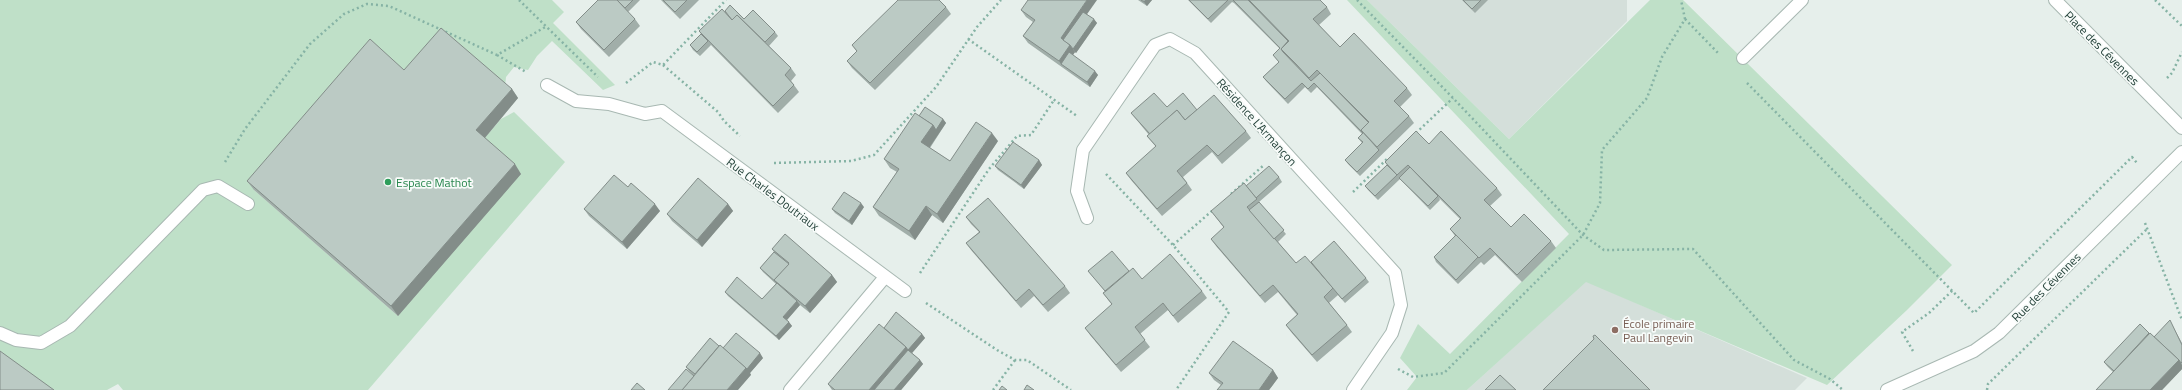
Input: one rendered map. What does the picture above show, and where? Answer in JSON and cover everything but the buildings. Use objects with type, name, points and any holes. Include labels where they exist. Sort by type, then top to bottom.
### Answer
[{"type":"street","points":[[1743,58],[1802,0]]},
{"type":"street","name":"Place des Cévennes","points":[[2055,0],[2182,128]]},
{"type":"street","name":"Résidence L'Armançon","points":[[1087,218],[1077,191],[1083,150],[1155,45],[1170,39],[1196,53],[1282,150],[1395,273],[1401,305],[1392,333],[1354,390]]},
{"type":"street","points":[[547,85],[576,101],[609,104]]},
{"type":"street","name":"Rue Charles Doutriaux","points":[[609,104],[645,114],[662,111],[905,291]]},
{"type":"street","name":"Rue des Cévennes","points":[[1887,390],[1974,351],[1999,333],[2182,152]]},
{"type":"street","points":[[0,333],[16,340],[41,343],[70,326],[203,190],[218,186],[248,204]]},
{"type":"street","points":[[790,390],[885,277]]},
{"type":"path","points":[[519,0],[596,75],[616,91]]},
{"type":"path","points":[[662,65],[726,0]]},
{"type":"path","points":[[767,159],[773,163],[851,161],[874,155],[936,87],[968,39],[1001,0]]},
{"type":"path","points":[[1356,0],[1453,98],[1583,235],[1604,250],[1693,249],[1794,360],[1830,379],[1843,390]]},
{"type":"path","points":[[1681,0],[1685,19],[1723,58]]},
{"type":"path","points":[[2155,0],[2182,26]]},
{"type":"path","points":[[218,186],[226,159],[245,129],[310,44],[344,14],[367,4],[389,6],[498,55],[547,85]]},
{"type":"path","points":[[1377,357],[1413,377],[1444,372],[1583,235],[1600,204],[1602,150],[1647,98],[1662,57],[1685,19]]},
{"type":"path","points":[[498,55],[547,26]]},
{"type":"path","points":[[968,39],[1097,130]]},
{"type":"path","points":[[609,104],[616,91],[653,62],[662,65],[712,107],[741,136]]},
{"type":"path","points":[[1744,80],[1953,290],[1974,313],[2132,157],[2154,180]]},
{"type":"path","points":[[1412,136],[1453,98]]},
{"type":"path","points":[[1054,100],[1031,135],[1017,136],[989,169],[925,268],[905,291],[930,305],[997,350],[1014,360],[1027,360],[1071,390]]},
{"type":"path","points":[[1083,150],[1173,245],[1229,312],[1176,390]]},
{"type":"path","points":[[1225,199],[1282,150]]},
{"type":"path","points":[[1335,208],[1390,157]]},
{"type":"path","points":[[2135,199],[2182,320]]},
{"type":"path","points":[[1173,245],[1214,209]]},
{"type":"path","points":[[1988,390],[1988,384],[2147,229]]},
{"type":"path","points":[[1926,373],[1902,332],[1929,313],[1953,290]]},
{"type":"path","points":[[993,390],[1014,360]]},
{"type":"shaded area","points":[[1367,0],[1627,0],[1627,21],[1509,139]]},
{"type":"shaded area","name":"École primaire Paul Langevin","points":[[1586,281],[1807,378],[1795,390],[1467,390]]},
{"type":"green space","points":[[0,0],[552,0],[564,12],[553,23],[615,85],[603,90],[552,41],[537,56],[528,70],[514,67],[506,77],[505,87],[254,190],[398,316],[483,140],[501,119],[514,112],[565,162],[368,390],[123,390],[118,384],[107,390],[48,390],[0,355]]},
{"type":"green space","points":[[1347,0],[1367,0],[1509,139],[1650,0],[1683,0],[1952,265],[1907,310],[1827,385],[1586,282],[1467,390],[1407,390],[1417,377],[1400,358],[1418,324],[1450,354],[1569,234]]},
{"type":"place","name":"Espace Mathot","points":[[388,182]]},
{"type":"place","name":"École primaire Paul Langevin","points":[[1615,330]]}]
